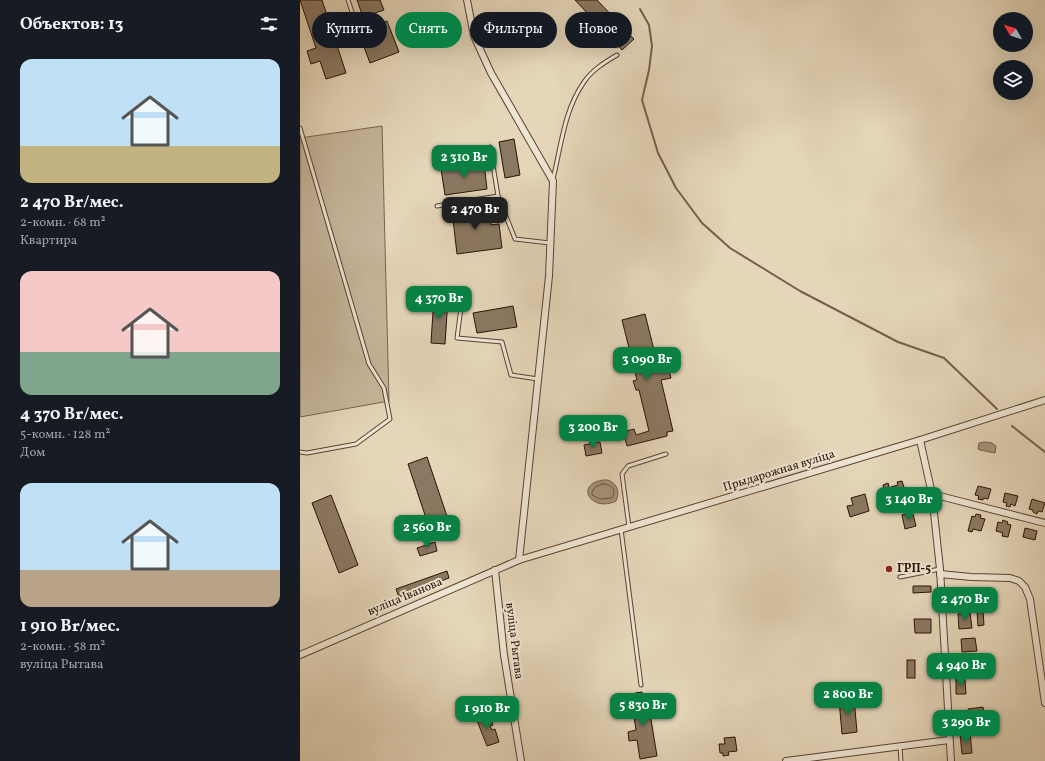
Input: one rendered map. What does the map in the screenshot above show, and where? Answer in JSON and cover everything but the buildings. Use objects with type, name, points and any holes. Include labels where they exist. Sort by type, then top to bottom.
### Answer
[{"type":"street","points":[[467,0],[474,36],[491,72],[552,181],[549,276],[519,560]]},
{"type":"street","name":"Прыдарожная вуліца","points":[[519,560],[920,440],[1045,400]]},
{"type":"street","points":[[920,440],[932,494],[940,571],[951,761]]},
{"type":"street","points":[[932,494],[1045,522]]},
{"type":"street","name":"вуліца Іванова","points":[[300,655],[519,560]]},
{"type":"street","name":"вуліца Рытава","points":[[495,570],[504,655],[521,761]]},
{"type":"street","points":[[940,571],[970,577],[1010,578],[1018,580],[1024,587],[1030,599],[1045,703]]},
{"type":"street","points":[[786,761],[949,740]]},
{"type":"street","points":[[846,753],[846,761]]},
{"type":"lane","points":[[348,0],[352,12]]},
{"type":"lane","points":[[552,181],[570,108],[575,96],[584,81],[595,70],[617,55]]},
{"type":"lane","points":[[300,128],[370,364],[384,388],[390,419],[356,444],[307,453],[300,452]]},
{"type":"lane","points":[[490,147],[498,196],[515,239],[550,243]]},
{"type":"lane","points":[[437,206],[498,196]]},
{"type":"lane","points":[[462,300],[457,338],[502,342],[511,375],[538,379]]},
{"type":"lane","points":[[629,527],[622,474],[628,466],[666,454]]},
{"type":"lane","points":[[621,529],[641,685]]},
{"type":"lane","points":[[900,577],[940,571]]},
{"type":"lane","points":[[900,746],[901,761]]},
{"type":"shaded area","points":[[382,126],[389,401],[300,417],[300,138]]},
{"type":"water","points":[[979,443],[992,443],[996,446],[995,453],[978,449]]},
{"type":"water","points":[[608,480],[616,486],[618,494],[616,501],[607,504],[599,503],[593,501],[589,496],[589,487],[594,483]]},
{"type":"waterway","points":[[640,9],[649,25],[652,46],[649,70],[642,100],[658,153],[676,188],[702,223],[730,248],[800,291],[898,342],[944,358],[997,409]]},
{"type":"waterway","points":[[1012,426],[1045,452]]},
{"type":"place","name":"ГРП-5","points":[[889,569]]}]
